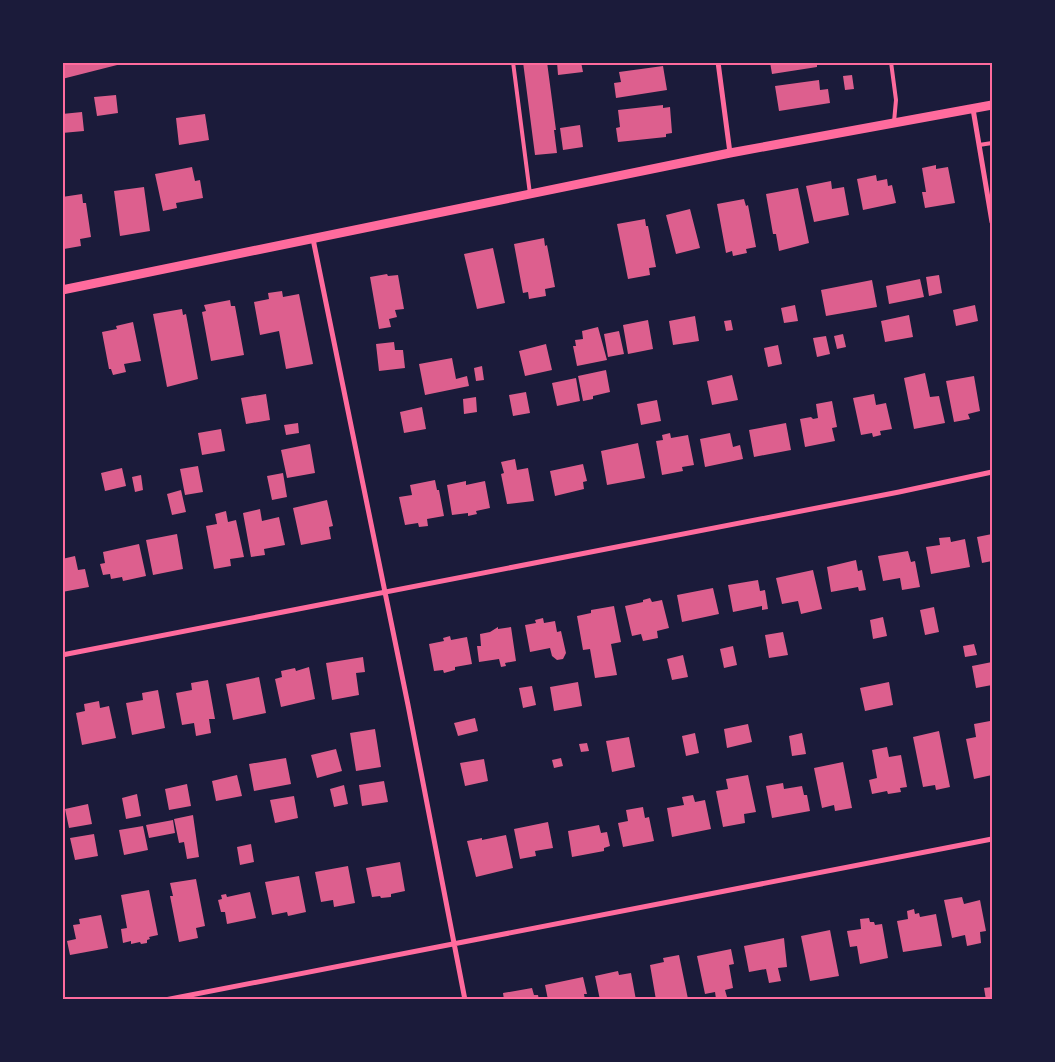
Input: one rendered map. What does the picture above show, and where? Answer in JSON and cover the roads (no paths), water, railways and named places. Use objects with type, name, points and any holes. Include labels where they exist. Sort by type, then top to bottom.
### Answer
[{"type":"street","points":[[718,62],[730,153]]},
{"type":"street","points":[[62,290],[730,153],[992,105]]},
{"type":"street","points":[[973,109],[992,222]]},
{"type":"street","points":[[313,239],[408,705],[465,1000]]},
{"type":"street","points":[[62,655],[900,492],[992,472]]},
{"type":"street","points":[[165,1000],[992,839]]},
{"type":"lane","points":[[513,62],[530,194]]},
{"type":"lane","points":[[891,62],[896,100],[894,122]]},
{"type":"lane","points":[[979,145],[992,143]]}]
